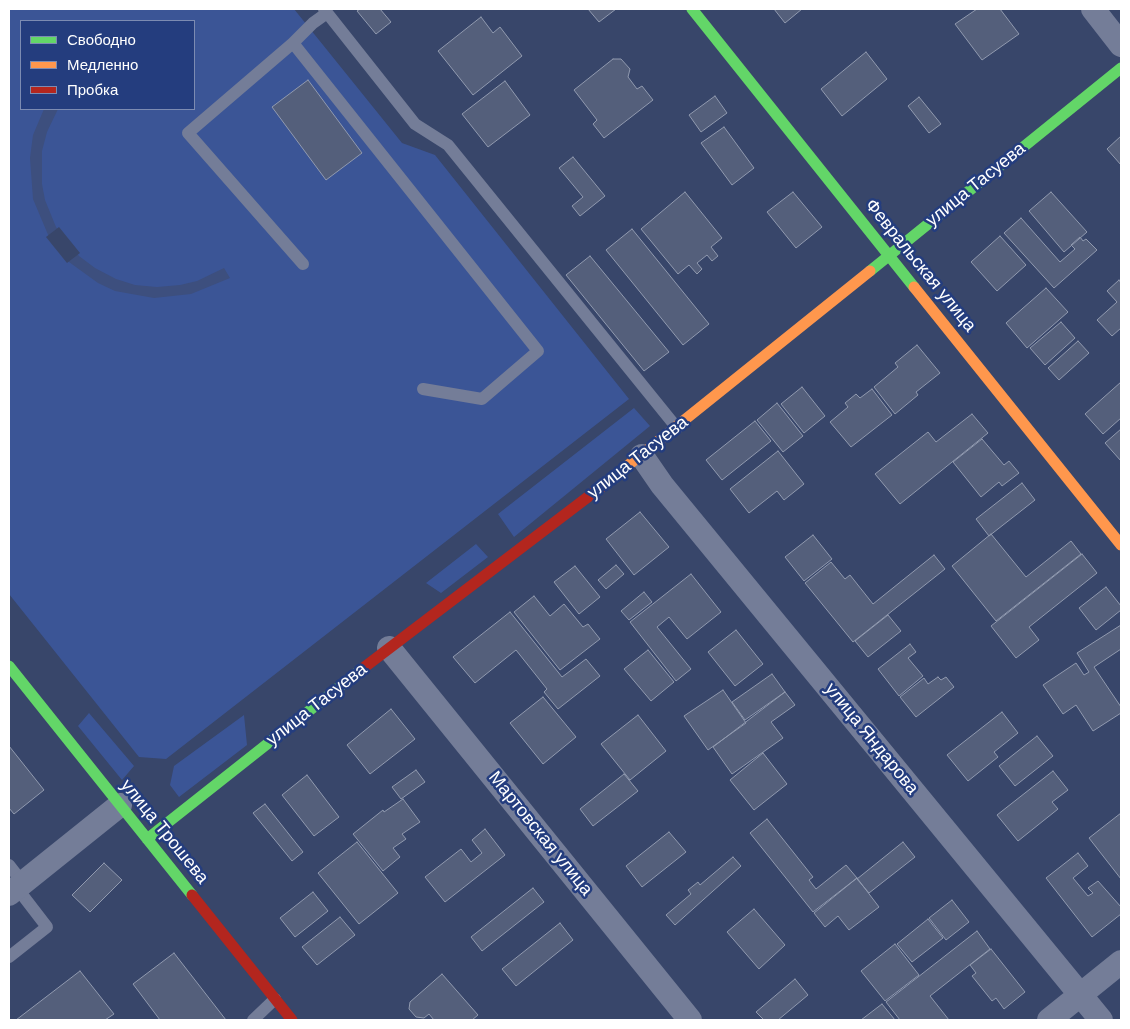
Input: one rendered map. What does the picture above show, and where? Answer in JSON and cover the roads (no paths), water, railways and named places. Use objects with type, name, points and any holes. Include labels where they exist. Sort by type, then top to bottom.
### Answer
[{"type":"street","name":"Февральская улица","points":[[692,9],[1121,545]]},
{"type":"street","points":[[1093,9],[1121,45]]},
{"type":"street","name":"улица Тасуева","points":[[147,839],[389,648],[642,456],[1121,68]]},
{"type":"street","name":"улица Яндарова","points":[[642,456],[662,485],[1101,1020]]},
{"type":"street","name":"Мартовская улица","points":[[389,648],[690,1020]]},
{"type":"street","name":"улица Трошева","points":[[9,666],[292,1020]]},
{"type":"street","points":[[14,883],[120,806]]},
{"type":"street","points":[[1049,1020],[1121,962]]},
{"type":"lane","points":[[303,264],[188,133],[294,43],[326,11],[415,124],[448,145],[677,428]]},
{"type":"lane","points":[[294,43],[538,351],[482,399],[423,389]]},
{"type":"lane","points":[[9,957],[47,927],[14,883]]},
{"type":"lane","points":[[253,1020],[275,999]]}]
